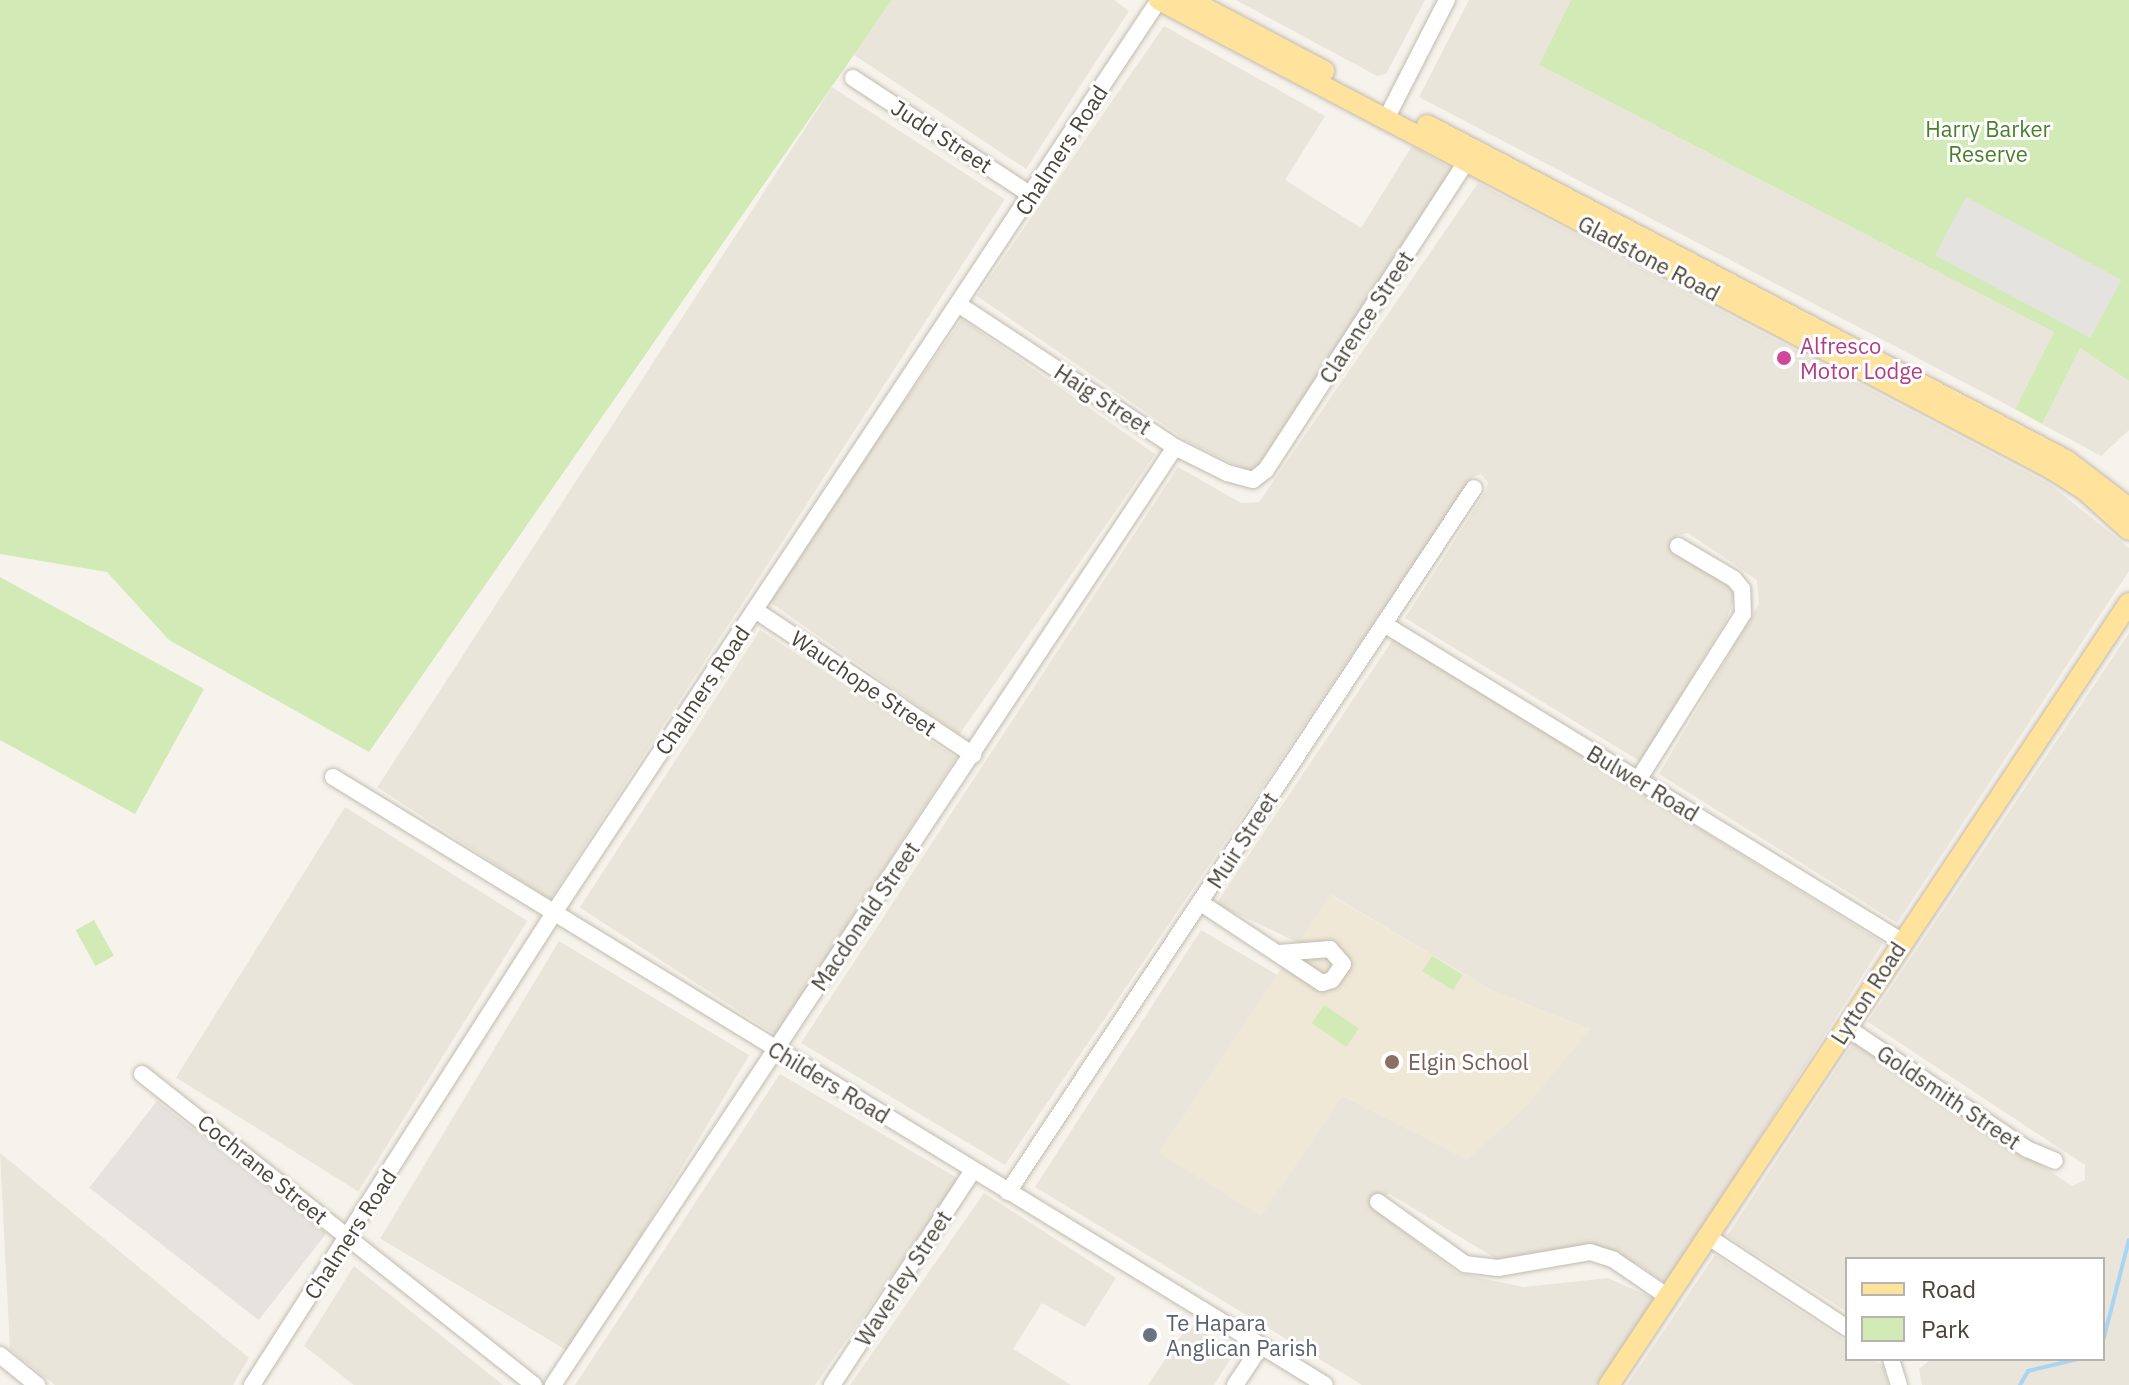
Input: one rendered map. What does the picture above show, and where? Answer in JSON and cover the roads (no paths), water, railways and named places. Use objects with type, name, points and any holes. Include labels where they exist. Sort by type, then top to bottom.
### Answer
[{"type":"main road","name":"Gladstone Road","points":[[1159,0],[1194,5],[2050,468],[2085,490],[2129,530]]},
{"type":"main road","name":"Gladstone Road","points":[[1470,156],[2066,460],[2129,508]]},
{"type":"main road","name":"Lytton Road","points":[[1609,1385],[2129,603]]},
{"type":"street","name":"Chalmers Road","points":[[252,1385],[553,914],[1159,0]]},
{"type":"street","points":[[1389,113],[1447,0]]},
{"type":"street","name":"Judd Street","points":[[853,78],[1031,195]]},
{"type":"street","name":"Clarence Street","points":[[1253,480],[1266,470],[1470,156]]},
{"type":"street","name":"Haig Street","points":[[958,304],[1175,447],[1238,478],[1253,480]]},
{"type":"street","name":"Macdonald Street","points":[[553,1385],[1175,447]]},
{"type":"street","name":"Muir Street","points":[[1008,1192],[1474,488]]},
{"type":"street","points":[[1638,780],[1743,614],[1742,589],[1734,579],[1678,546]]},
{"type":"street","name":"Wauchope Street","points":[[755,610],[973,755]]},
{"type":"street","name":"Bulwer Road","points":[[1384,624],[1903,942]]},
{"type":"street","name":"Childers Road","points":[[333,777],[1325,1385]]},
{"type":"street","points":[[1201,903],[1279,953]]},
{"type":"street","name":"Goldsmith Street","points":[[1846,1027],[2027,1149],[2055,1161]]},
{"type":"street","name":"Cochrane Street","points":[[142,1074],[534,1385]]},
{"type":"street","name":"Waverley Street","points":[[832,1385],[973,1170]]},
{"type":"street","points":[[1378,1202],[1465,1264],[1498,1268],[1590,1252],[1614,1260],[1668,1297]]},
{"type":"street","points":[[1707,1236],[1845,1327]]},
{"type":"street","points":[[1235,1385],[1261,1346]]},
{"type":"street","points":[[0,1355],[37,1385]]},
{"type":"street","points":[[1892,1361],[1899,1385]]},
{"type":"waterway","points":[[2105,1333],[2129,1240]]},
{"type":"waterway","points":[[2020,1385],[2028,1371],[2070,1361]]},
{"type":"place","name":"Alfresco Motor Lodge","points":[[1784,358]]},
{"type":"place","name":"Elgin School","points":[[1392,1062]]},
{"type":"place","name":"Te Hapara Anglican Parish","points":[[1150,1335]]},
{"type":"park label","name":"Harry Barker Reserve","points":[[1988,140]]}]
